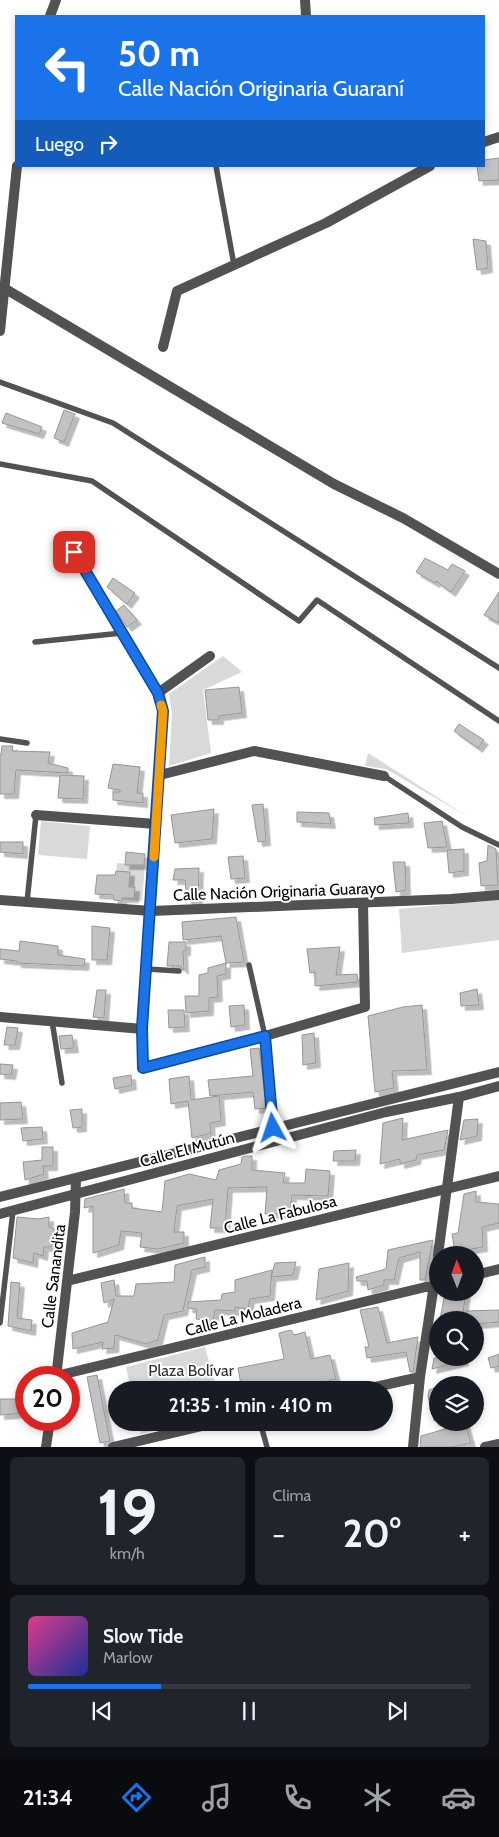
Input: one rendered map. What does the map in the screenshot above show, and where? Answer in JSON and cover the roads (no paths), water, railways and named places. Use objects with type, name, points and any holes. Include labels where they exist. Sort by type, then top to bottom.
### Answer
[{"type":"street","points":[[50,15],[56,0]]},
{"type":"street","points":[[305,0],[306,15]]},
{"type":"street","points":[[485,142],[499,137]]},
{"type":"street","points":[[0,331],[17,167]]},
{"type":"street","points":[[162,347],[178,291],[326,223],[428,167]]},
{"type":"street","points":[[4,288],[334,484],[403,518],[499,574]]},
{"type":"street","points":[[122,633],[158,693],[163,711],[142,1029],[143,1068],[365,1007],[363,903]]},
{"type":"street","points":[[158,693],[210,656]]},
{"type":"street","points":[[160,775],[254,751],[384,776]]},
{"type":"street","points":[[36,815],[156,824]]},
{"type":"street","name":"Calle Nación Originaria Guarayo","points":[[0,900],[151,912],[499,895]]},
{"type":"street","points":[[0,1017],[142,1029]]},
{"type":"street","name":"Calle El Mutún","points":[[0,1196],[499,1072]]},
{"type":"street","name":"Calle El Mutún","points":[[0,1214],[386,1112],[459,1097],[499,1086]]},
{"type":"street","points":[[439,1246],[459,1097]]},
{"type":"street","name":"Calle La Fabulosa","points":[[67,1281],[499,1176]]},
{"type":"street","name":"Calle Sanandita","points":[[57,1366],[75,1212],[74,1194],[76,1178]]},
{"type":"street","points":[[484,1273],[499,1269]]},
{"type":"street","name":"Calle La Moladera","points":[[80,1371],[429,1285]]},
{"type":"street","points":[[413,1447],[420,1377],[432,1301]]},
{"type":"street","points":[[393,1383],[420,1377]]},
{"type":"street","points":[[46,1447],[48,1431]]},
{"type":"street","points":[[113,1447],[181,1431]]},
{"type":"street","points":[[485,1447],[499,1444]]},
{"type":"lane","points":[[216,167],[234,265]]},
{"type":"lane","points":[[0,382],[113,423],[499,668]]},
{"type":"lane","points":[[0,464],[92,481],[299,621],[317,600],[499,721]]},
{"type":"lane","points":[[35,642],[122,633],[74,552]]},
{"type":"lane","points":[[0,739],[27,743]]},
{"type":"lane","points":[[384,776],[462,827],[499,845]]},
{"type":"lane","points":[[27,902],[36,815]]},
{"type":"lane","points":[[249,965],[265,1036],[273,1128]]},
{"type":"lane","points":[[147,970],[179,971]]},
{"type":"lane","points":[[52,1021],[62,1084]]},
{"type":"lane","points":[[0,1323],[13,1211]]},
{"type":"lane","points":[[263,1431],[267,1447]]},
{"type":"park label","name":"Plaza Bolívar","points":[[191,1370]]}]
